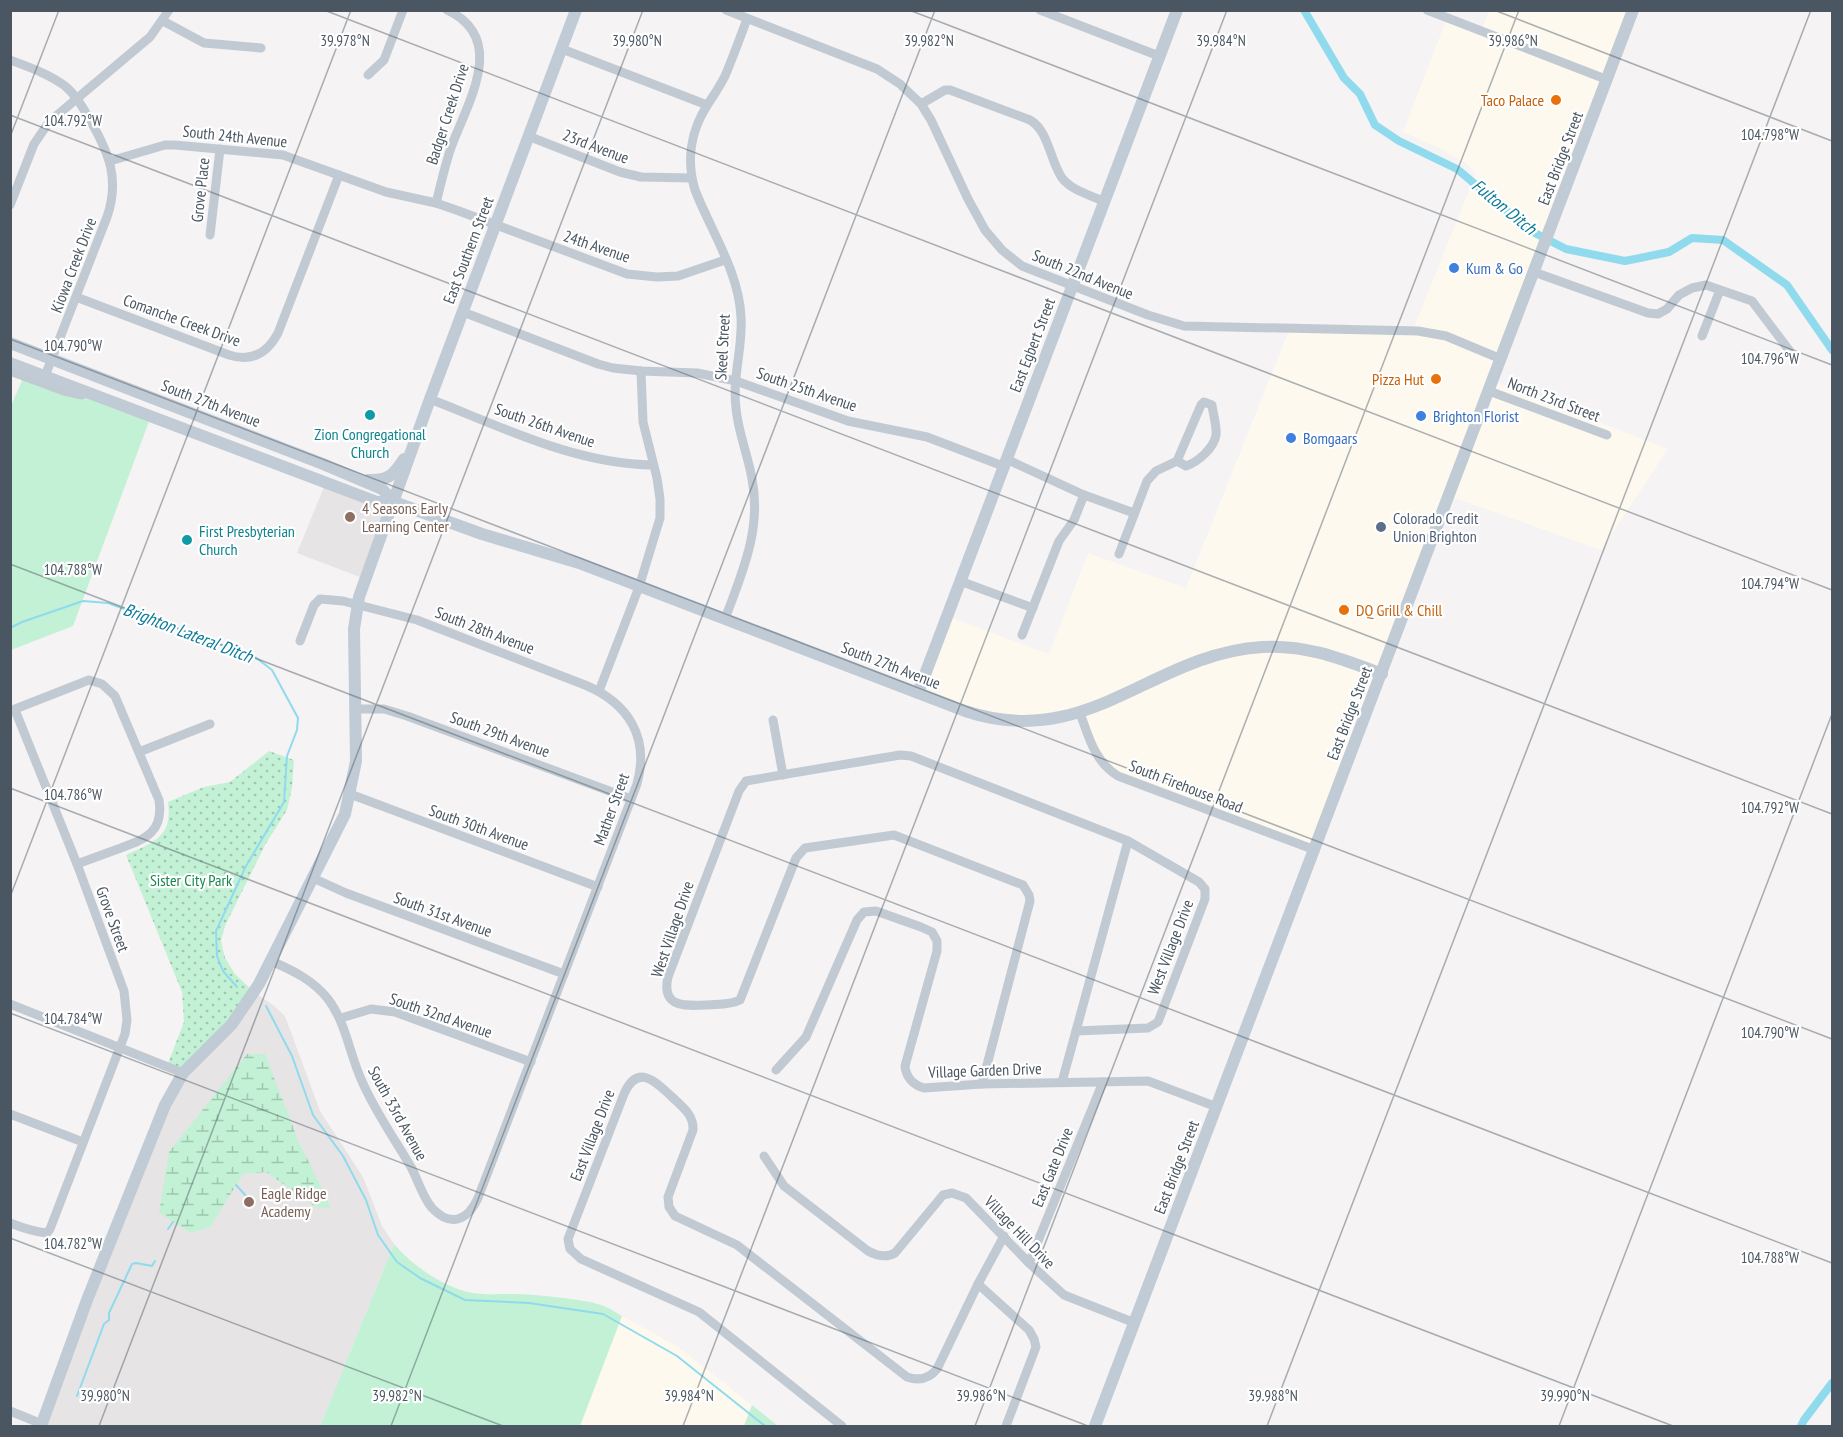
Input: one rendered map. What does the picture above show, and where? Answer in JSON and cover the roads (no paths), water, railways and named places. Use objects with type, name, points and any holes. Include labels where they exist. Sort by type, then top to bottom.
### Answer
[{"type":"main road","name":"East Southern Street","points":[[44,1426],[87,1300],[165,1105],[183,1073],[232,1024],[260,984],[338,831],[350,794],[356,761],[354,644],[357,606],[430,399],[576,10]]},
{"type":"main road","name":"East Egbert Street","points":[[918,693],[1177,10]]},
{"type":"main road","name":"East Bridge Street","points":[[1095,1426],[1633,10]]},
{"type":"main road","name":"South 27th Avenue","points":[[10,343],[361,480],[382,489],[394,502]]},
{"type":"main road","name":"South 27th Avenue","points":[[10,363],[377,502],[394,502],[482,534],[579,563],[975,714],[1008,721],[1034,722],[1057,719],[1080,713],[1212,656],[1248,648],[1284,646],[1310,649],[1382,674]]},
{"type":"main road","points":[[361,480],[380,481],[392,476],[414,444]]},
{"type":"street","points":[[10,205],[38,137],[56,115],[143,44],[163,21],[169,10]]},
{"type":"street","points":[[368,75],[384,60],[403,10]]},
{"type":"street","points":[[447,10],[459,17],[476,38],[486,34]]},
{"type":"street","name":"South 22nd Avenue","points":[[726,10],[877,69],[900,84],[921,104],[938,133],[968,199],[993,241],[1022,266],[1072,287],[1184,326],[1418,331],[1446,336],[1501,359]]},
{"type":"street","points":[[1040,10],[1159,56]]},
{"type":"street","points":[[1427,10],[1608,80]]},
{"type":"street","name":"Skeel Street","points":[[725,619],[748,555],[755,520],[753,480],[736,408],[736,381],[741,338],[741,315],[737,292],[691,178],[692,143],[697,125],[707,105],[725,77],[747,19]]},
{"type":"street","points":[[163,21],[204,43],[261,48]]},
{"type":"street","name":"Badger Creek Drive","points":[[436,203],[451,147],[480,68],[481,56],[476,38]]},
{"type":"street","points":[[562,49],[707,105]]},
{"type":"street","points":[[10,60],[51,76],[68,88],[97,131],[110,160]]},
{"type":"street","points":[[921,104],[945,90],[950,90],[1030,120],[1039,127],[1062,177],[1074,188],[1104,201]]},
{"type":"street","name":"23rd Avenue","points":[[528,136],[627,174],[641,177],[691,178]]},
{"type":"street","name":"South 24th Avenue","points":[[110,160],[165,146],[184,145],[283,155],[386,192],[436,203],[495,224]]},
{"type":"street","name":"Grove Place","points":[[210,235],[220,149]]},
{"type":"street","name":"Kiowa Creek Drive","points":[[45,376],[111,208],[113,191],[110,160]]},
{"type":"street","name":"Comanche Creek Drive","points":[[76,297],[229,355],[262,360],[278,333],[339,175]]},
{"type":"street","name":"24th Avenue","points":[[495,224],[627,274],[657,277],[678,276],[725,260]]},
{"type":"street","points":[[1534,272],[1648,313],[1658,314],[1667,309],[1679,295],[1692,288],[1706,285],[1752,302],[1795,358]]},
{"type":"street","points":[[1702,336],[1719,290]]},
{"type":"street","name":"South 25th Avenue","points":[[462,312],[598,364],[641,371],[697,374],[736,381],[848,421],[927,436],[1134,513]]},
{"type":"street","points":[[10,370],[64,391],[111,401]]},
{"type":"street","points":[[599,691],[639,587],[660,518],[660,499],[643,422],[641,371]]},
{"type":"street","name":"North 23rd Street","points":[[1489,391],[1607,435]]},
{"type":"street","name":"South 26th Avenue","points":[[430,399],[566,451],[611,462],[653,465]]},
{"type":"street","points":[[1119,554],[1151,474],[1178,461],[1201,405],[1204,402],[1212,405],[1216,434],[1211,445],[1195,463],[1186,466],[1178,461]]},
{"type":"street","points":[[1022,635],[1059,541],[1074,520],[1084,495]]},
{"type":"street","points":[[960,581],[1033,608]]},
{"type":"street","name":"South 28th Avenue","points":[[300,640],[314,605],[320,599],[343,601],[417,620],[599,691]]},
{"type":"street","points":[[13,710],[83,681],[96,682],[106,687],[115,696],[159,800],[159,822],[155,829],[142,840],[77,864]]},
{"type":"street","name":"Mather Street","points":[[461,1219],[474,1208],[598,887],[641,766],[638,736],[624,710],[599,691]]},
{"type":"street","name":"South 29th Avenue","points":[[356,709],[384,709],[407,716],[631,799]]},
{"type":"street","name":"Grove Street","points":[[10,1223],[29,1231],[47,1233],[58,1210],[125,1034],[127,1020],[123,991],[77,864],[13,710]]},
{"type":"street","name":"South Firehouse Road","points":[[1080,713],[1098,759],[1109,771],[1315,850]]},
{"type":"street","points":[[773,720],[783,775]]},
{"type":"street","points":[[139,752],[210,724]]},
{"type":"street","name":"West Village Drive","points":[[982,1084],[1030,901],[1029,895],[1023,885],[896,835],[806,848],[799,854],[740,1000],[731,1004],[682,1006],[672,1001],[667,984],[672,966],[741,786],[748,780],[900,755],[911,756],[1128,841],[1199,882],[1205,889],[1205,899],[1158,1022],[1139,1029],[1076,1031]]},
{"type":"street","name":"South 30th Avenue","points":[[350,794],[598,887]]},
{"type":"street","points":[[1062,1082],[1128,841]]},
{"type":"street","name":"South 31st Avenue","points":[[313,878],[346,893],[564,974]]},
{"type":"street","name":"Village Garden Drive","points":[[776,1070],[806,1037],[858,920],[864,912],[876,911],[927,930],[937,941],[937,951],[905,1066],[909,1078],[918,1086],[924,1088],[982,1084],[1148,1081],[1217,1107]]},
{"type":"street","name":"South 33rd Avenue","points":[[271,961],[309,981],[327,997],[340,1018],[361,1080],[425,1197],[432,1208],[441,1215],[451,1219],[461,1219]]},
{"type":"street","points":[[10,1004],[183,1073]]},
{"type":"street","name":"South 32nd Avenue","points":[[340,1018],[376,1009],[395,1012],[531,1062]]},
{"type":"street","name":"East Village Drive","points":[[842,1426],[699,1312],[580,1259],[570,1249],[568,1239],[631,1081],[644,1077],[655,1081],[686,1110],[693,1120],[693,1130],[669,1193],[669,1207],[675,1216],[737,1245],[907,1377],[921,1380],[937,1369],[1004,1236]]},
{"type":"street","name":"East Gate Drive","points":[[1029,1263],[1103,1082]]},
{"type":"street","points":[[10,1114],[83,1142]]},
{"type":"street","name":"Village Hill Drive","points":[[764,1156],[784,1186],[872,1253],[886,1256],[895,1252],[940,1197],[952,1193],[966,1198],[1029,1263],[1064,1295],[1135,1323]]},
{"type":"street","points":[[978,1284],[1029,1330],[1035,1344],[1033,1356],[1006,1426]]},
{"type":"street","points":[[10,1411],[44,1426]]},
{"type":"waterway","name":"Fulton Ditch","points":[[1304,10],[1344,78],[1360,94],[1375,125],[1399,141],[1457,169],[1531,231],[1566,249],[1625,261],[1669,252],[1692,238],[1723,240],[1787,285],[1832,350]]},
{"type":"waterway","name":"Brighton Lateral Ditch","points":[[10,628],[83,601],[108,603],[255,657],[272,670],[298,718],[297,730],[287,756],[284,802],[246,866],[216,931],[217,956],[223,971],[237,987]]},
{"type":"waterway","name":"Brighton Lateral Ditch","points":[[266,1006],[292,1056],[313,1115],[343,1156],[366,1200],[378,1235],[397,1262],[420,1278],[465,1300],[529,1303],[603,1314],[677,1356],[765,1426]]},
{"type":"waterway","points":[[236,1185],[248,1198]]},
{"type":"waterway","points":[[168,1229],[173,1222]]},
{"type":"waterway","points":[[77,1396],[104,1324],[109,1320],[109,1313],[132,1264],[152,1266],[155,1261]]},
{"type":"waterway","name":"Brighton Lateral Ditch","points":[[1801,1426],[1832,1383]]},
{"type":"place","name":"Taco Palace","points":[[1556,100]]},
{"type":"place","name":"Kum & Go","points":[[1454,268]]},
{"type":"place","name":"Pizza Hut","points":[[1436,379]]},
{"type":"place","name":"Zion Congregational Church","points":[[370,415]]},
{"type":"place","name":"Brighton Florist","points":[[1421,416]]},
{"type":"place","name":"Bomgaars","points":[[1291,438]]},
{"type":"place","name":"4 Seasons Early Learning Center","points":[[350,517]]},
{"type":"place","name":"Colorado Credit Union Brighton","points":[[1381,527]]},
{"type":"place","name":"First Presbyterian Church","points":[[187,540]]},
{"type":"place","name":"DQ Grill & Chill","points":[[1344,610]]},
{"type":"place","name":"Eagle Ridge Academy","points":[[249,1202]]},
{"type":"park label","name":"Sister City Park","points":[[191,880]]}]
